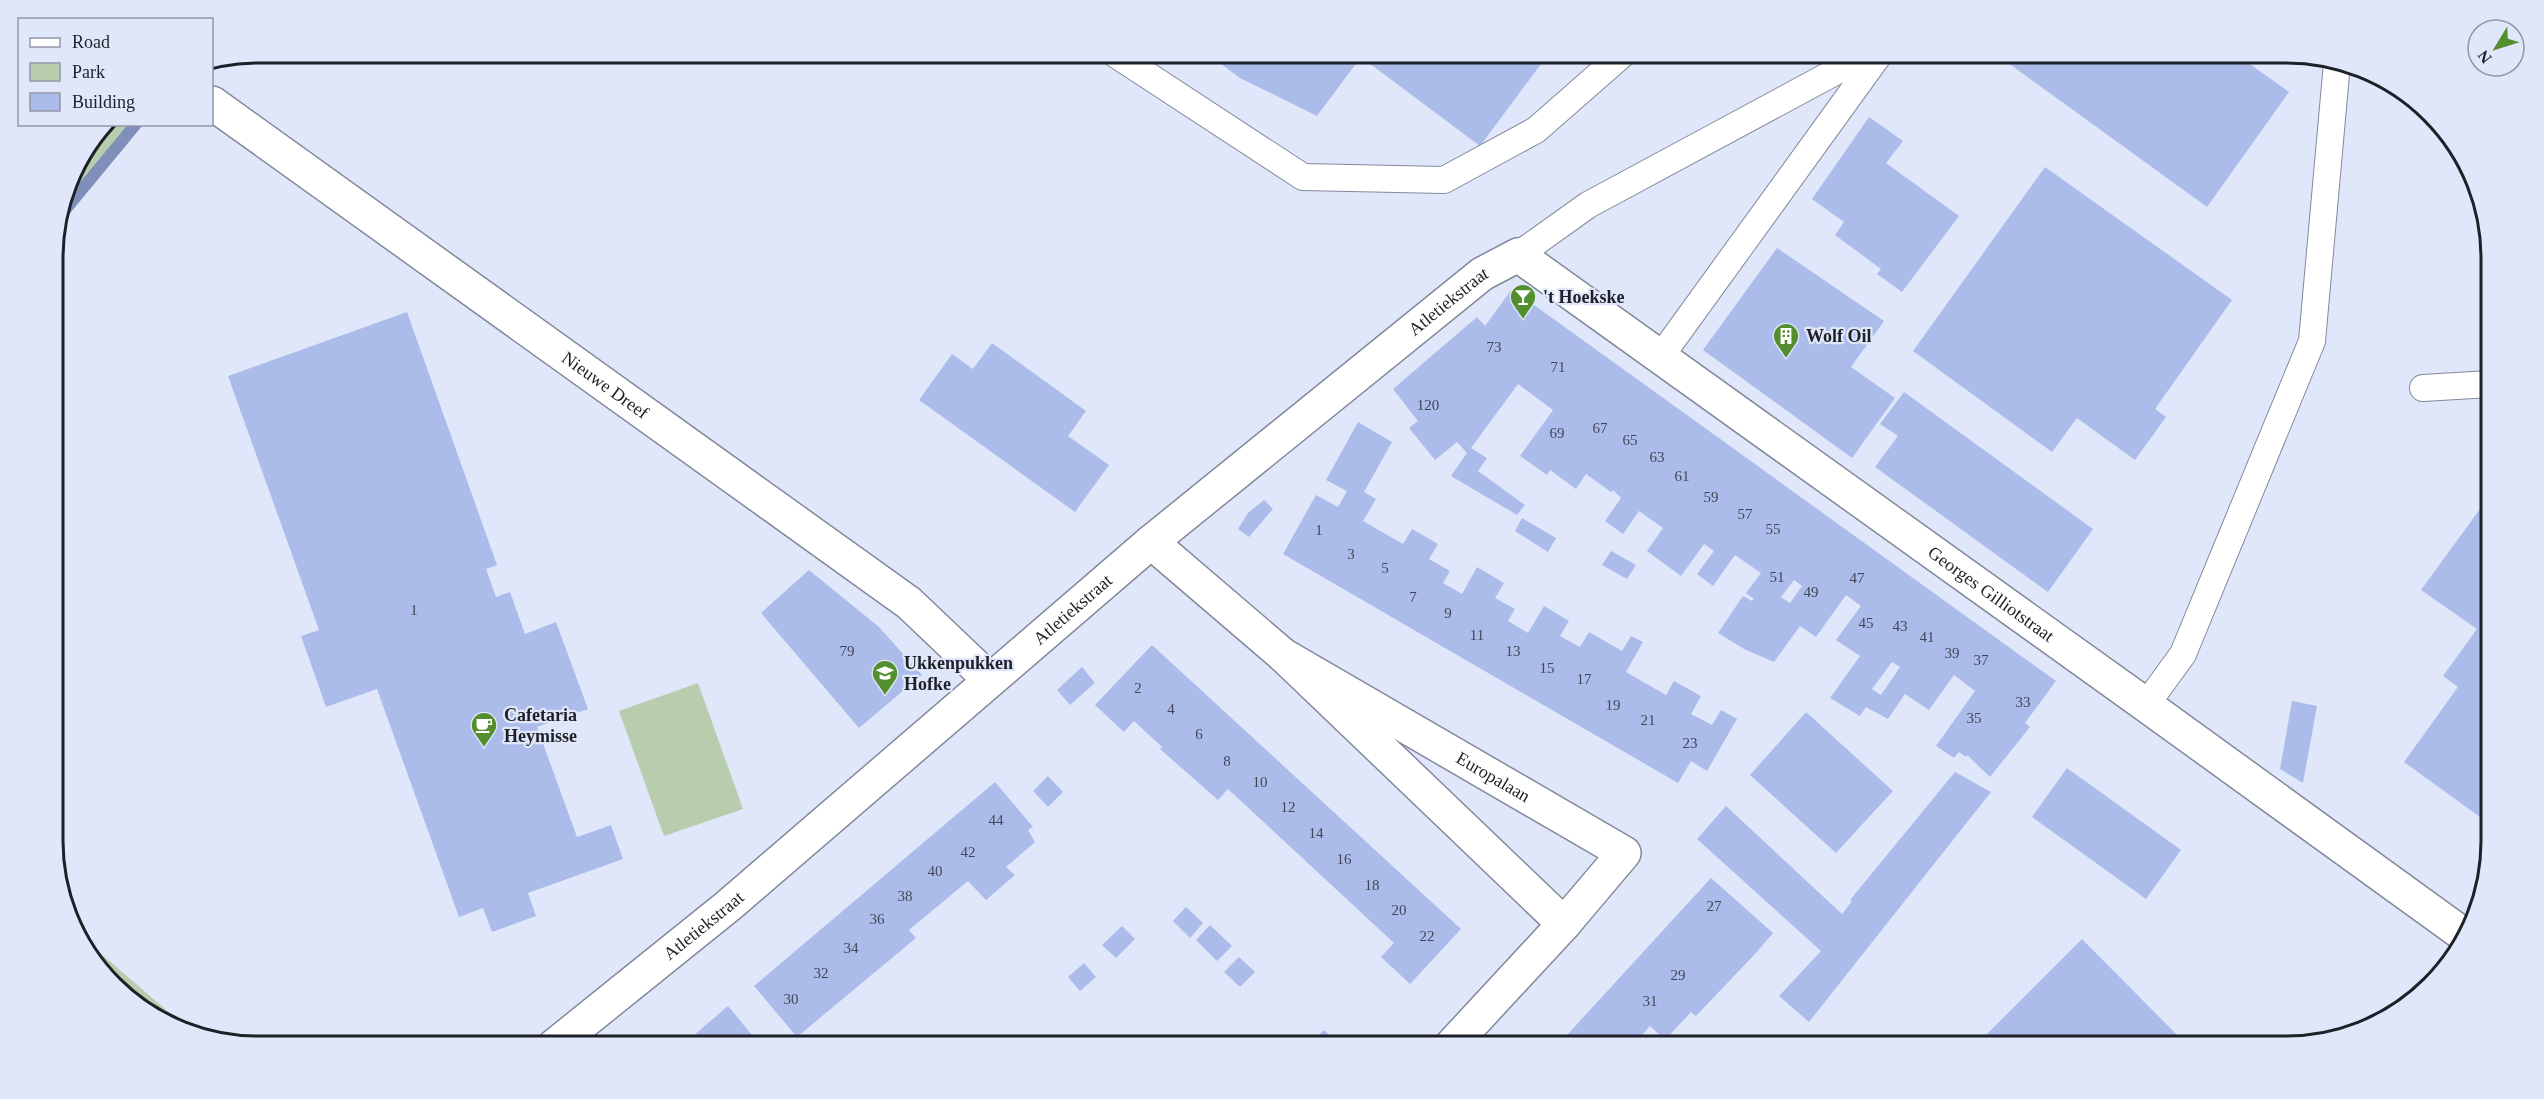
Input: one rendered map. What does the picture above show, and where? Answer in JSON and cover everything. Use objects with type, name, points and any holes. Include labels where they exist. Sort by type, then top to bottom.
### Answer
[{"type":"street","name":"Nieuwe Dreef","points":[[213,104],[909,603],[990,680]]},
{"type":"street","name":"Georges Gilliotstraat","points":[[1518,255],[2459,931]]},
{"type":"street","name":"Atletiekstraat","points":[[566,1036],[728,906],[1150,542],[1482,274],[1518,255]]},
{"type":"street","name":"Europalaan","points":[[1150,542],[1283,655],[1564,924]]},
{"type":"street","name":"Europalaan","points":[[1283,655],[1624,853],[1564,924],[1460,1036]]},
{"type":"lane","points":[[1129,63],[1303,177],[1444,180],[1536,130],[1612,63]]},
{"type":"lane","points":[[1518,255],[1588,205],[1852,63]]},
{"type":"lane","points":[[1661,356],[1873,63]]},
{"type":"lane","points":[[2146,705],[2183,654],[2312,341],[2336,70]]},
{"type":"lane","points":[[2423,388],[2481,385]]},
{"type":"green space","points":[[114,126],[135,126],[72,202],[89,160],[111,129]]},
{"type":"green space","points":[[698,683],[743,809],[664,836],[619,711]]},
{"type":"green space","points":[[96,949],[174,1017],[139,996],[120,979]]},
{"type":"building","points":[[1220,63],[1357,63],[1317,116],[1240,78]]},
{"type":"building","points":[[1369,63],[1542,63],[1480,146]]},
{"type":"building","points":[[2008,63],[2248,63],[2289,92],[2207,207]]},
{"type":"building","points":[[1869,117],[1903,141],[1886,163],[1959,216],[1902,292],[1877,274],[1881,269],[1835,235],[1844,222],[1812,199]]},
{"type":"building","points":[[2045,167],[2232,300],[2155,409],[2166,417],[2135,460],[2077,418],[2052,452],[1913,351]]},
{"type":"building","name":"Wolf Oil","points":[[1777,248],[1884,321],[1851,367],[1895,398],[1852,458],[1703,350]]},
{"type":"building","points":[[1512,289],[2056,681],[2025,723],[2030,727],[1990,777],[1967,755],[1966,757],[1959,752],[1954,758],[1936,746],[1975,691],[1954,675],[1929,710],[1905,694],[1888,719],[1866,707],[1860,716],[1830,698],[1860,656],[1836,640],[1861,606],[1846,595],[1816,637],[1800,626],[1774,662],[1744,649],[1718,633],[1743,596],[1752,601],[1754,599],[1746,593],[1761,573],[1735,555],[1713,586],[1697,574],[1714,551],[1704,544],[1681,576],[1647,551],[1663,528],[1639,511],[1623,534],[1605,521],[1621,498],[1613,490],[1611,492],[1586,474],[1576,489],[1550,470],[1547,475],[1520,456],[1553,410],[1518,384],[1471,448],[1487,458],[1478,471],[1525,505],[1517,515],[1451,476],[1467,453],[1457,442],[1435,460],[1409,428],[1418,421],[1393,389],[1477,317],[1485,326]],"holes":[[[1794,580],[1802,586],[1790,603],[1781,597]],[[1892,662],[1900,667],[1881,695],[1872,689]]]},
{"type":"building","points":[[407,312],[497,565],[486,569],[496,597],[510,592],[525,634],[556,622],[588,709],[537,727],[577,837],[611,825],[623,859],[528,893],[536,916],[492,932],[483,908],[459,917],[377,689],[326,707],[301,636],[319,630],[228,376]]},
{"type":"building","points":[[992,343],[1086,411],[1068,436],[1109,465],[1075,512],[919,400],[952,354],[973,369]]},
{"type":"building","points":[[1904,392],[2093,529],[2048,592],[1875,467],[1898,436],[1880,424]]},
{"type":"building","points":[[1358,422],[1392,442],[1364,492],[1376,499],[1363,521],[1403,544],[1412,529],[1438,544],[1429,559],[1450,571],[1443,583],[1462,594],[1477,567],[1504,583],[1495,598],[1515,609],[1508,621],[1528,633],[1544,606],[1569,621],[1560,636],[1580,647],[1589,632],[1622,651],[1631,636],[1643,642],[1626,672],[1666,695],[1674,681],[1701,696],[1691,714],[1712,725],[1721,710],[1737,719],[1707,771],[1691,761],[1678,783],[1283,554],[1316,495],[1338,507],[1347,491],[1326,480]]},
{"type":"building","points":[[1264,500],[1273,509],[1249,537],[1238,529],[1248,513]]},
{"type":"building","points":[[2481,508],[2481,818],[2404,762],[2458,687],[2443,676],[2477,629],[2421,590]]},
{"type":"building","points":[[1522,518],[1556,538],[1548,552],[1515,531]]},
{"type":"building","points":[[1611,551],[1636,565],[1627,579],[1602,565]]},
{"type":"building","points":[[809,570],[879,627],[922,675],[859,728],[761,613]]},
{"type":"building","points":[[1152,645],[1461,929],[1410,984],[1381,957],[1394,943],[1228,789],[1218,800],[1160,749],[1162,747],[1134,721],[1124,732],[1095,705]]},
{"type":"building","points":[[1082,667],[1095,683],[1070,705],[1057,690]]},
{"type":"building","points":[[2292,701],[2317,706],[2303,783],[2280,769]]},
{"type":"building","points":[[1806,712],[1893,791],[1836,853],[1750,775]]},
{"type":"building","points":[[2067,768],[2181,850],[2146,899],[2032,817]]},
{"type":"building","points":[[1955,772],[1991,792],[1809,1022],[1779,996],[1821,951],[1697,839],[1726,806],[1842,914],[1852,901],[1850,900]]},
{"type":"building","points":[[1048,776],[1063,792],[1048,807],[1033,791]]},
{"type":"building","points":[[995,782],[1033,827],[1028,830],[1035,842],[1006,867],[1015,875],[986,900],[968,881],[909,930],[916,938],[798,1036],[754,986]]},
{"type":"building","points":[[1711,878],[1773,933],[1696,1016],[1691,1012],[1669,1036],[1661,1036],[1650,1026],[1641,1036],[1566,1036]]},
{"type":"building","points":[[1186,907],[1203,923],[1190,938],[1173,921]]},
{"type":"building","points":[[1210,925],[1232,946],[1217,961],[1196,940]]},
{"type":"building","points":[[1122,926],[1135,939],[1116,958],[1102,945]]},
{"type":"building","points":[[2082,939],[2178,1036],[1985,1036]]},
{"type":"building","points":[[1239,957],[1255,972],[1240,987],[1224,972]]},
{"type":"building","points":[[1084,963],[1096,977],[1080,991],[1068,977]]},
{"type":"building","points":[[728,1006],[753,1036],[693,1036]]},
{"type":"building","points":[[1324,1030],[1330,1036],[1318,1036]]},
{"type":"waterway","points":[[72,202],[134,126]]},
{"type":"place","name":"'t Hoekske","points":[[1523,320]]},
{"type":"place","name":"Wolf Oil","points":[[1786,359]]},
{"type":"place","name":"Ukkenpukken Hofke","points":[[885,696]]},
{"type":"place","name":"Cafetaria Heymisse","points":[[484,748]]}]
